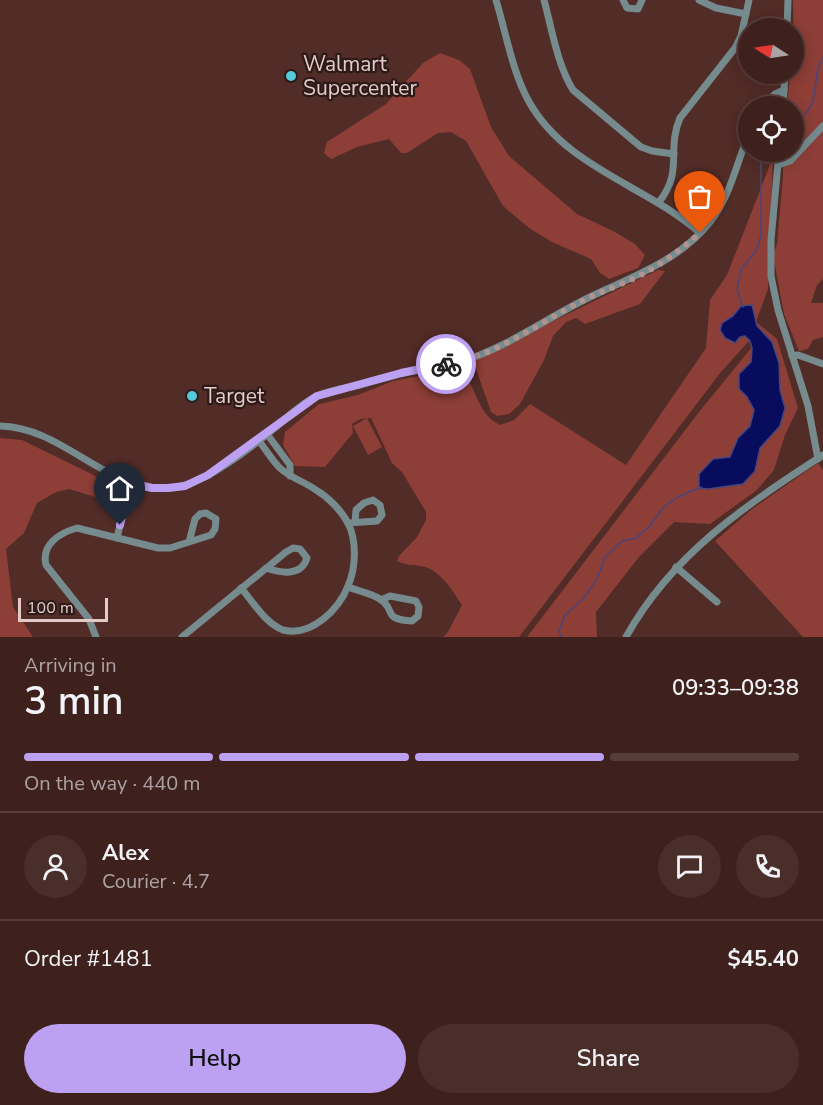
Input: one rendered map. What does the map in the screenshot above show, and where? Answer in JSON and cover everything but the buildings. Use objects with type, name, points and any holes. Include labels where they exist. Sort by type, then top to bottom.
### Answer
[{"type":"street","points":[[496,0],[527,98],[545,124],[590,164],[658,202],[700,233]]},
{"type":"street","points":[[544,0],[568,82],[573,90],[641,147],[674,154]]},
{"type":"street","points":[[623,0],[627,8],[634,9],[638,9],[642,0]]},
{"type":"street","points":[[699,0],[716,8],[746,14]]},
{"type":"street","points":[[658,202],[671,183],[676,127],[680,118],[735,48],[741,36],[748,0]]},
{"type":"street","points":[[787,18],[788,0]]},
{"type":"street","points":[[784,84],[784,96]]},
{"type":"street","points":[[773,96],[784,90]]},
{"type":"street","points":[[804,146],[823,126]]},
{"type":"street","points":[[0,425],[37,432],[130,483],[160,488],[185,486],[208,475],[317,396],[401,373],[465,361],[645,272],[678,252],[700,233],[721,206],[738,162]]},
{"type":"street","points":[[626,637],[652,595],[676,567],[709,535],[820,457],[808,406],[777,310],[771,276],[771,240],[779,162]]},
{"type":"street","points":[[792,356],[798,355],[823,364]]},
{"type":"street","points":[[267,434],[290,465],[290,476]]},
{"type":"street","points":[[241,588],[273,624],[295,633],[308,632],[331,613],[348,586],[354,553],[351,523],[317,490],[279,468],[258,440]]},
{"type":"street","points":[[117,538],[130,483]]},
{"type":"street","points":[[96,637],[89,618],[54,576],[44,557],[46,549],[56,537],[76,528],[158,548],[170,548],[189,542],[211,535],[215,529],[216,519],[206,513],[200,514],[195,519],[189,542]]},
{"type":"street","points":[[182,637],[241,588],[266,568],[293,548],[304,551],[307,558],[305,565],[300,569],[282,573],[266,568]]},
{"type":"street","points":[[676,567],[717,602]]},
{"type":"street","points":[[348,586],[381,600],[391,617],[412,621],[418,616],[419,607],[416,601],[390,596],[381,600]]},
{"type":"shaded area","points":[[793,0],[823,0],[823,279],[817,285],[811,303],[823,303],[823,337],[813,340],[808,349],[799,351],[784,314],[773,255],[777,244],[783,162],[804,162],[804,96],[788,96],[789,84],[804,84],[804,18],[793,18]]},
{"type":"shaded area","points":[[440,53],[459,60],[470,69],[491,127],[509,156],[577,214],[635,244],[645,255],[638,268],[609,279],[600,273],[591,259],[552,242],[529,228],[503,206],[466,141],[451,132],[438,133],[407,153],[401,153],[389,139],[357,147],[331,159],[324,153],[327,142],[386,104],[423,63]]},
{"type":"shaded area","points":[[773,162],[768,289],[756,322],[777,339],[798,408],[785,435],[774,470],[757,490],[710,524],[674,522],[639,557],[596,612],[597,637],[527,637],[699,412],[752,347],[749,341],[721,372],[519,637],[443,637],[462,605],[437,573],[425,567],[397,561],[417,537],[426,520],[426,512],[402,472],[392,463],[371,418],[360,419],[352,424],[353,433],[325,467],[295,466],[283,445],[285,432],[319,404],[358,395],[393,381],[461,368],[486,414],[500,425],[514,420],[530,404],[626,465],[706,348],[710,300],[727,275]]},
{"type":"shaded area","points":[[658,270],[665,271],[640,304],[585,324],[576,318],[566,322],[553,336],[544,360],[520,404],[509,414],[497,416],[491,412],[473,360]]},
{"type":"shaded area","points":[[752,305],[757,326],[772,342],[779,363],[780,390],[785,408],[780,426],[760,448],[755,471],[743,484],[708,489],[699,488],[699,474],[713,459],[730,457],[738,438],[750,426],[754,410],[747,397],[739,389],[739,374],[751,362],[750,341],[745,336],[740,337],[735,343],[725,338],[720,330],[722,323],[733,316],[741,306]]},
{"type":"shaded area","points":[[367,418],[382,447],[368,455],[353,426]]},
{"type":"shaded area","points":[[0,438],[22,440],[116,486],[120,493],[117,500],[105,500],[69,489],[56,492],[37,503],[24,533],[6,549],[13,607],[33,637],[0,637]]},
{"type":"shaded area","points":[[818,463],[823,470],[823,637],[803,637],[715,541],[752,509]]},
{"type":"waterway","points":[[804,115],[812,103],[818,69],[823,57]]},
{"type":"waterway","points":[[743,307],[737,290],[741,269],[757,250],[761,234],[761,162]]},
{"type":"waterway","points":[[561,637],[559,631],[565,615],[583,599],[597,579],[605,557],[622,541],[636,538],[650,526],[663,507],[678,497],[701,487]]},
{"type":"way so far","points":[[446,364],[465,361],[493,349],[589,298],[638,276],[678,252],[700,233]]},
{"type":"place","name":"Walmart Supercenter","points":[[291,76]]},
{"type":"place","name":"Target","points":[[192,396]]},
{"type":"route","points":[[120,525],[130,483],[152,488],[185,486],[208,475],[317,396],[401,373],[446,364]]}]
